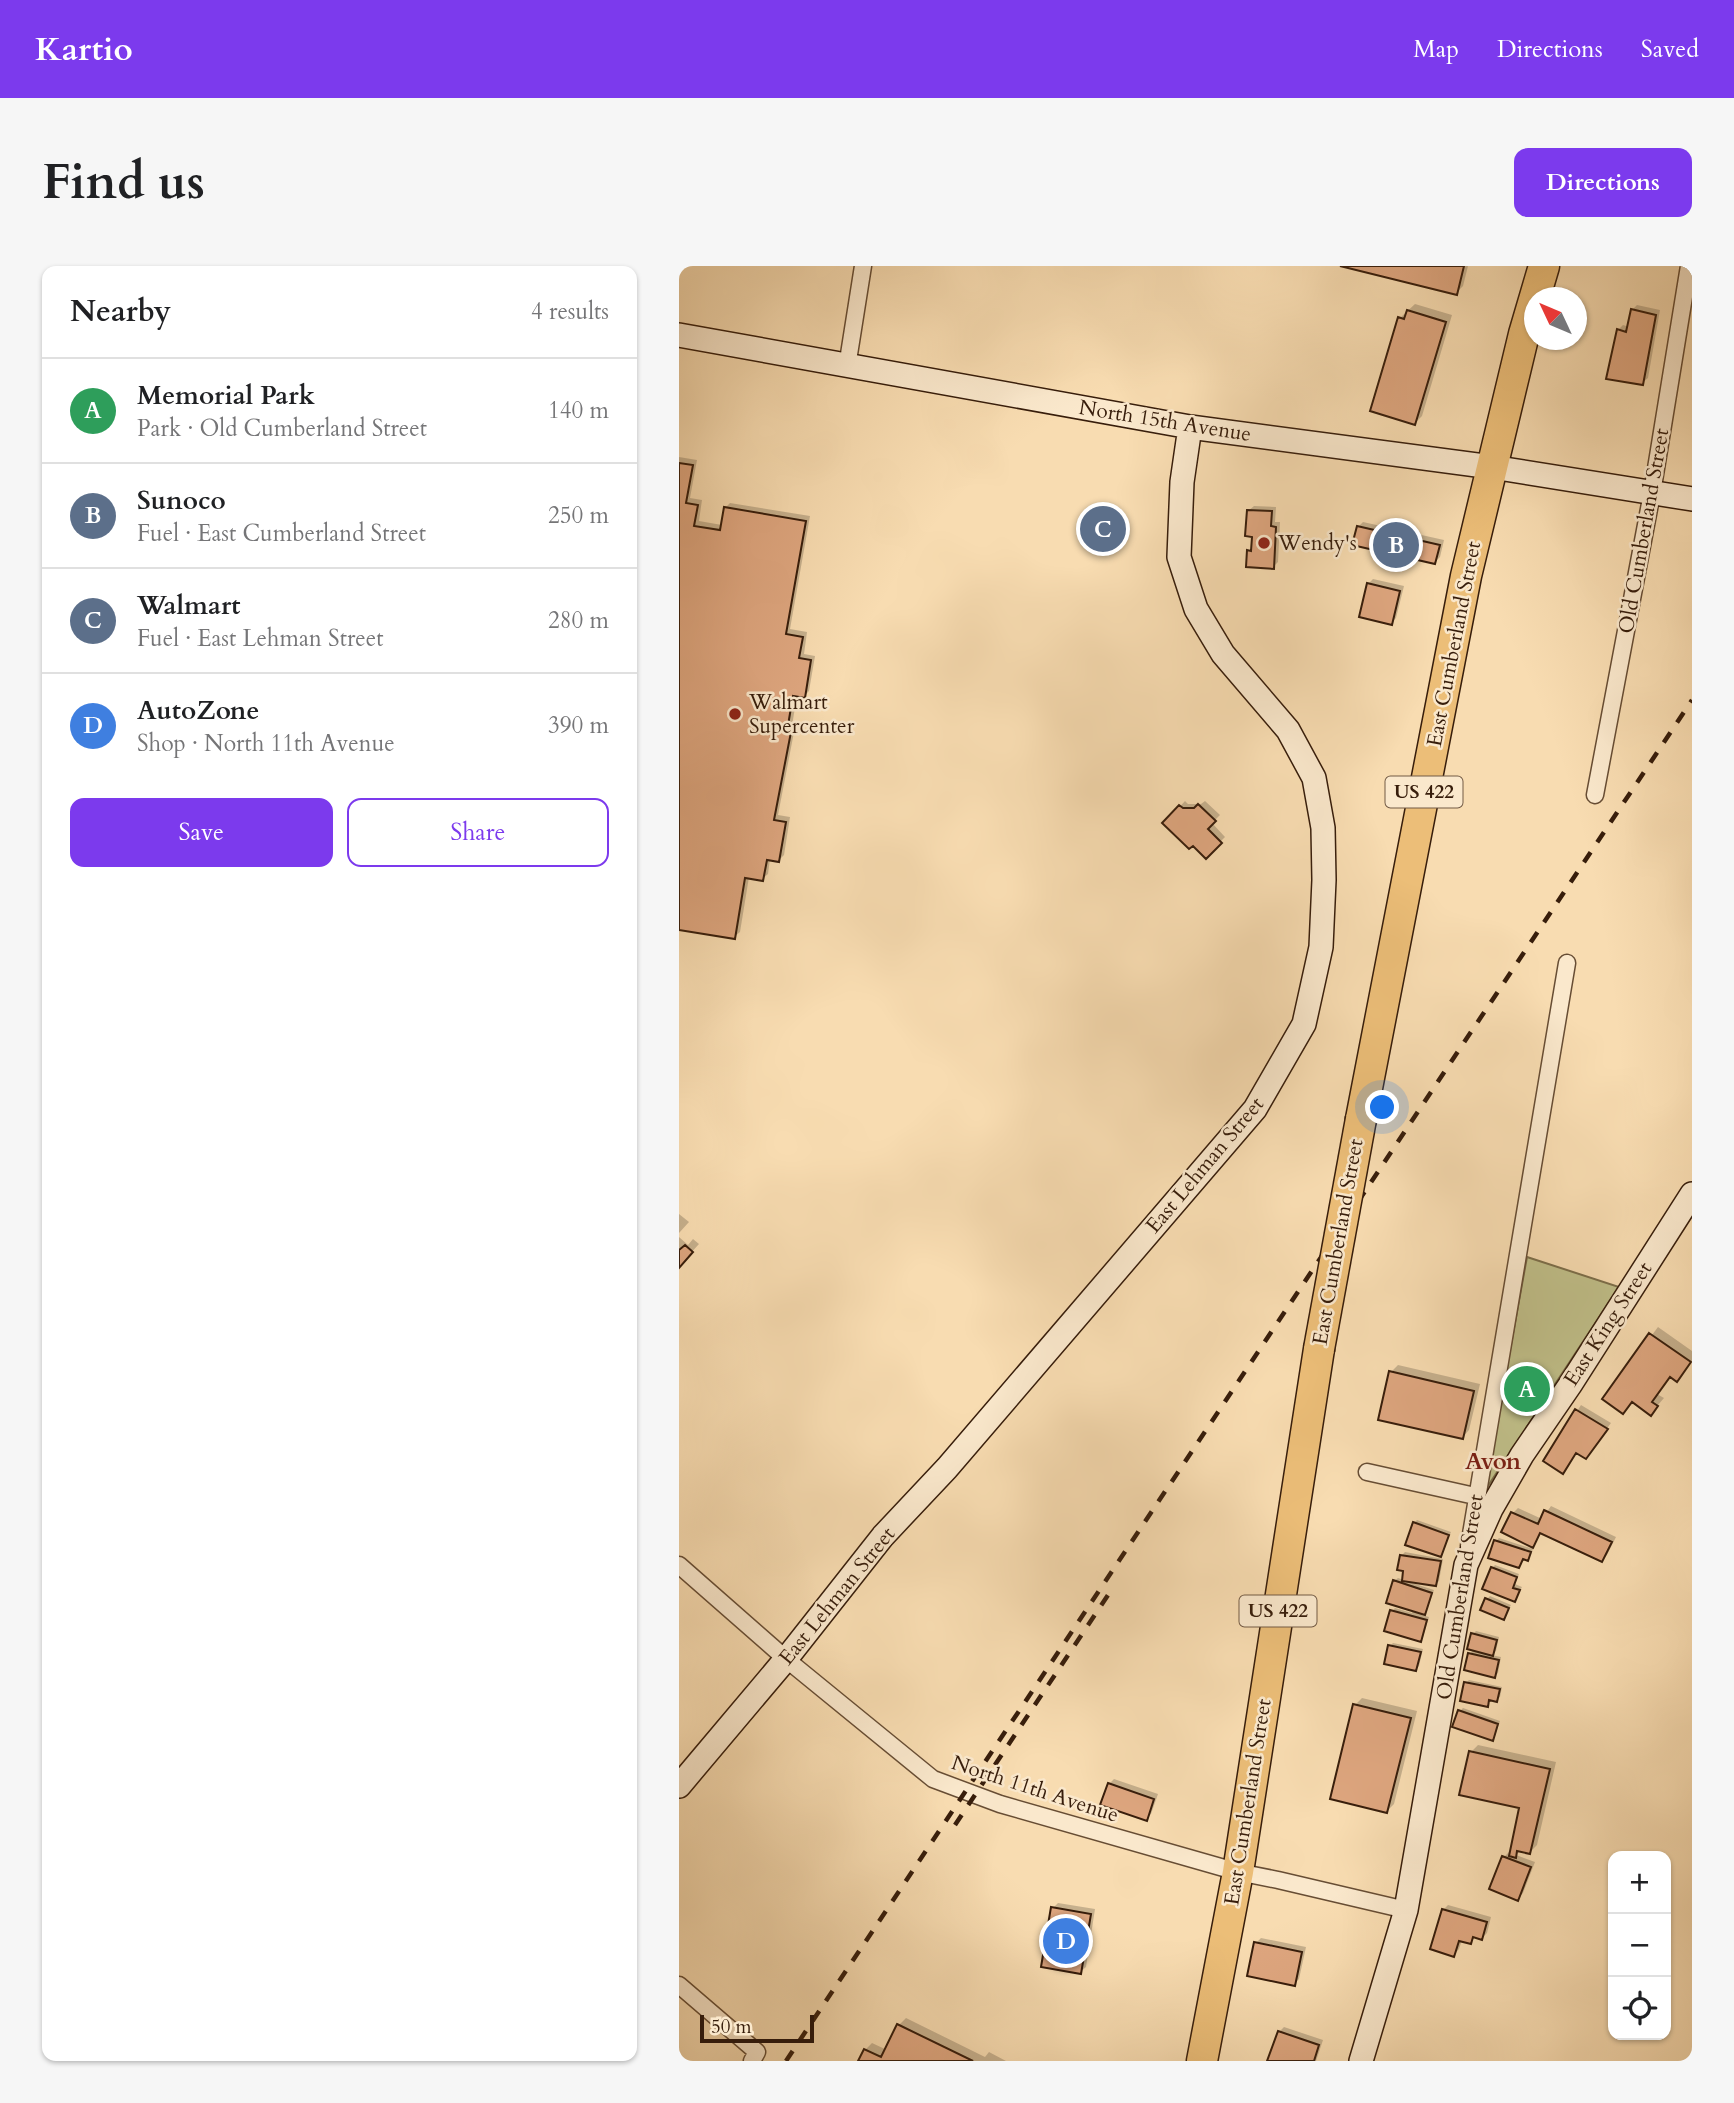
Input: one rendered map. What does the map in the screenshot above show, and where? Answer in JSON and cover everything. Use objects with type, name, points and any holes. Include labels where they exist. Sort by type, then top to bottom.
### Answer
[{"type":"highway","name":"East Cumberland Street","points":[[1202,2061],[1238,1872],[1319,1349],[1361,1119],[1466,576],[1543,266]]},
{"type":"main road","name":"North 15th Avenue","points":[[679,335],[1190,427],[1492,467],[1692,499]]},
{"type":"main road","name":"East Lehman Street","points":[[679,1786],[786,1659],[883,1536],[947,1468],[1255,1109],[1304,1024],[1321,947],[1324,880],[1323,828],[1314,778],[1288,730],[1223,654],[1196,609],[1179,557],[1182,482],[1190,427]]},
{"type":"main road","name":"East King Street","points":[[1466,1565],[1486,1519],[1522,1455],[1692,1194]]},
{"type":"main road","name":"Old Cumberland Street","points":[[1361,2061],[1406,1910],[1466,1565]]},
{"type":"street","points":[[847,367],[863,266]]},
{"type":"street","name":"Old Cumberland Street","points":[[1595,795],[1652,493],[1689,266]]},
{"type":"street","name":"Old Cumberland Street","points":[[1466,1565],[1475,1496],[1567,963]]},
{"type":"street","points":[[1367,1472],[1475,1496]]},
{"type":"street","name":"North 11th Avenue","points":[[679,1565],[786,1659],[933,1779],[1000,1804],[1238,1872],[1406,1910]]},
{"type":"street","points":[[679,1985],[755,2057]]},
{"type":"shaded area","points":[[1527,1257],[1619,1287],[1484,1492]]},
{"type":"building","points":[[1340,266],[1464,266],[1457,295]]},
{"type":"building","points":[[1631,309],[1656,315],[1643,385],[1606,379],[1617,329],[1626,332]]},
{"type":"building","points":[[1407,310],[1446,322],[1415,425],[1370,411],[1398,317],[1404,319]]},
{"type":"building","name":"Walmart Supercenter","points":[[679,463],[693,465],[686,503],[698,505],[694,526],[720,530],[724,507],[806,521],[786,634],[803,637],[799,658],[811,660],[805,698],[793,696],[787,731],[791,732],[774,820],[786,822],[779,862],[767,860],[763,881],[745,878],[735,939],[679,930]]},
{"type":"building","name":"Wendy's","points":[[1247,510],[1272,511],[1271,526],[1276,527],[1274,569],[1246,567],[1247,550],[1251,551],[1252,537],[1245,536]]},
{"type":"building","points":[[1357,526],[1440,545],[1435,564],[1352,545]]},
{"type":"building","points":[[1367,583],[1400,591],[1392,625],[1359,617]]},
{"type":"building","points":[[1198,804],[1216,821],[1208,829],[1222,843],[1206,859],[1193,846],[1189,849],[1162,823],[1179,805],[1183,808],[1194,808]]},
{"type":"building","points":[[685,1245],[693,1252],[679,1268],[679,1250]]},
{"type":"building","points":[[1649,1333],[1691,1362],[1677,1382],[1670,1377],[1652,1402],[1658,1406],[1651,1416],[1632,1402],[1623,1414],[1602,1399]]},
{"type":"building","points":[[1389,1371],[1474,1391],[1463,1439],[1378,1420]]},
{"type":"building","points":[[1575,1409],[1608,1429],[1586,1459],[1576,1453],[1563,1474],[1543,1461]]},
{"type":"building","points":[[1544,1510],[1612,1542],[1602,1562],[1540,1533],[1533,1548],[1501,1532],[1511,1512],[1538,1524]]},
{"type":"building","points":[[1413,1522],[1449,1535],[1441,1557],[1405,1545]]},
{"type":"building","points":[[1494,1540],[1531,1552],[1528,1561],[1523,1559],[1519,1568],[1488,1558]]},
{"type":"building","points":[[1400,1555],[1441,1561],[1436,1586],[1402,1581],[1403,1571],[1397,1570]]},
{"type":"building","points":[[1491,1567],[1517,1577],[1513,1588],[1520,1590],[1515,1602],[1482,1589]]},
{"type":"building","points":[[1393,1580],[1432,1593],[1425,1615],[1386,1603]]},
{"type":"building","points":[[1485,1598],[1509,1608],[1504,1620],[1480,1610]]},
{"type":"building","points":[[1390,1610],[1427,1620],[1421,1642],[1384,1631]]},
{"type":"building","points":[[1471,1633],[1497,1640],[1493,1656],[1467,1649]]},
{"type":"building","points":[[1388,1645],[1421,1652],[1416,1671],[1384,1664]]},
{"type":"building","points":[[1468,1653],[1499,1660],[1495,1678],[1464,1670]]},
{"type":"building","points":[[1464,1682],[1500,1689],[1497,1702],[1489,1700],[1488,1707],[1460,1701]]},
{"type":"building","points":[[1353,1704],[1411,1718],[1387,1813],[1330,1799]]},
{"type":"building","points":[[1458,1710],[1498,1724],[1493,1741],[1452,1727]]},
{"type":"building","points":[[1469,1751],[1550,1769],[1530,1854],[1517,1851],[1516,1858],[1509,1856],[1519,1808],[1459,1795]]},
{"type":"building","points":[[1108,1783],[1154,1799],[1147,1821],[1100,1805]]},
{"type":"building","points":[[1502,1856],[1531,1867],[1518,1901],[1489,1889]]},
{"type":"building","points":[[1051,1907],[1091,1914],[1081,1974],[1041,1967]]},
{"type":"building","points":[[1442,1909],[1487,1922],[1482,1940],[1473,1937],[1471,1944],[1459,1941],[1454,1957],[1430,1949]]},
{"type":"building","points":[[1254,1942],[1302,1952],[1295,1986],[1247,1976]]},
{"type":"building","points":[[897,2024],[973,2061],[858,2061],[864,2049],[881,2057]]},
{"type":"building","points":[[1278,2031],[1319,2045],[1314,2061],[1267,2061]]},
{"type":"railway","points":[[786,2061],[1692,700]]},
{"type":"railway","points":[[955,1825],[1112,1589]]},
{"type":"place","name":"Walmart","points":[[1103,529]]},
{"type":"place","name":"Wendy's","points":[[1264,543]]},
{"type":"place","name":"Sunoco","points":[[1396,545]]},
{"type":"place","name":"Walmart Supercenter","points":[[735,714]]},
{"type":"place","name":"Memorial Park","points":[[1527,1389]]},
{"type":"place","name":"AutoZone","points":[[1066,1941]]},
{"type":"district","name":"Avon","points":[[1493,1461]]}]
